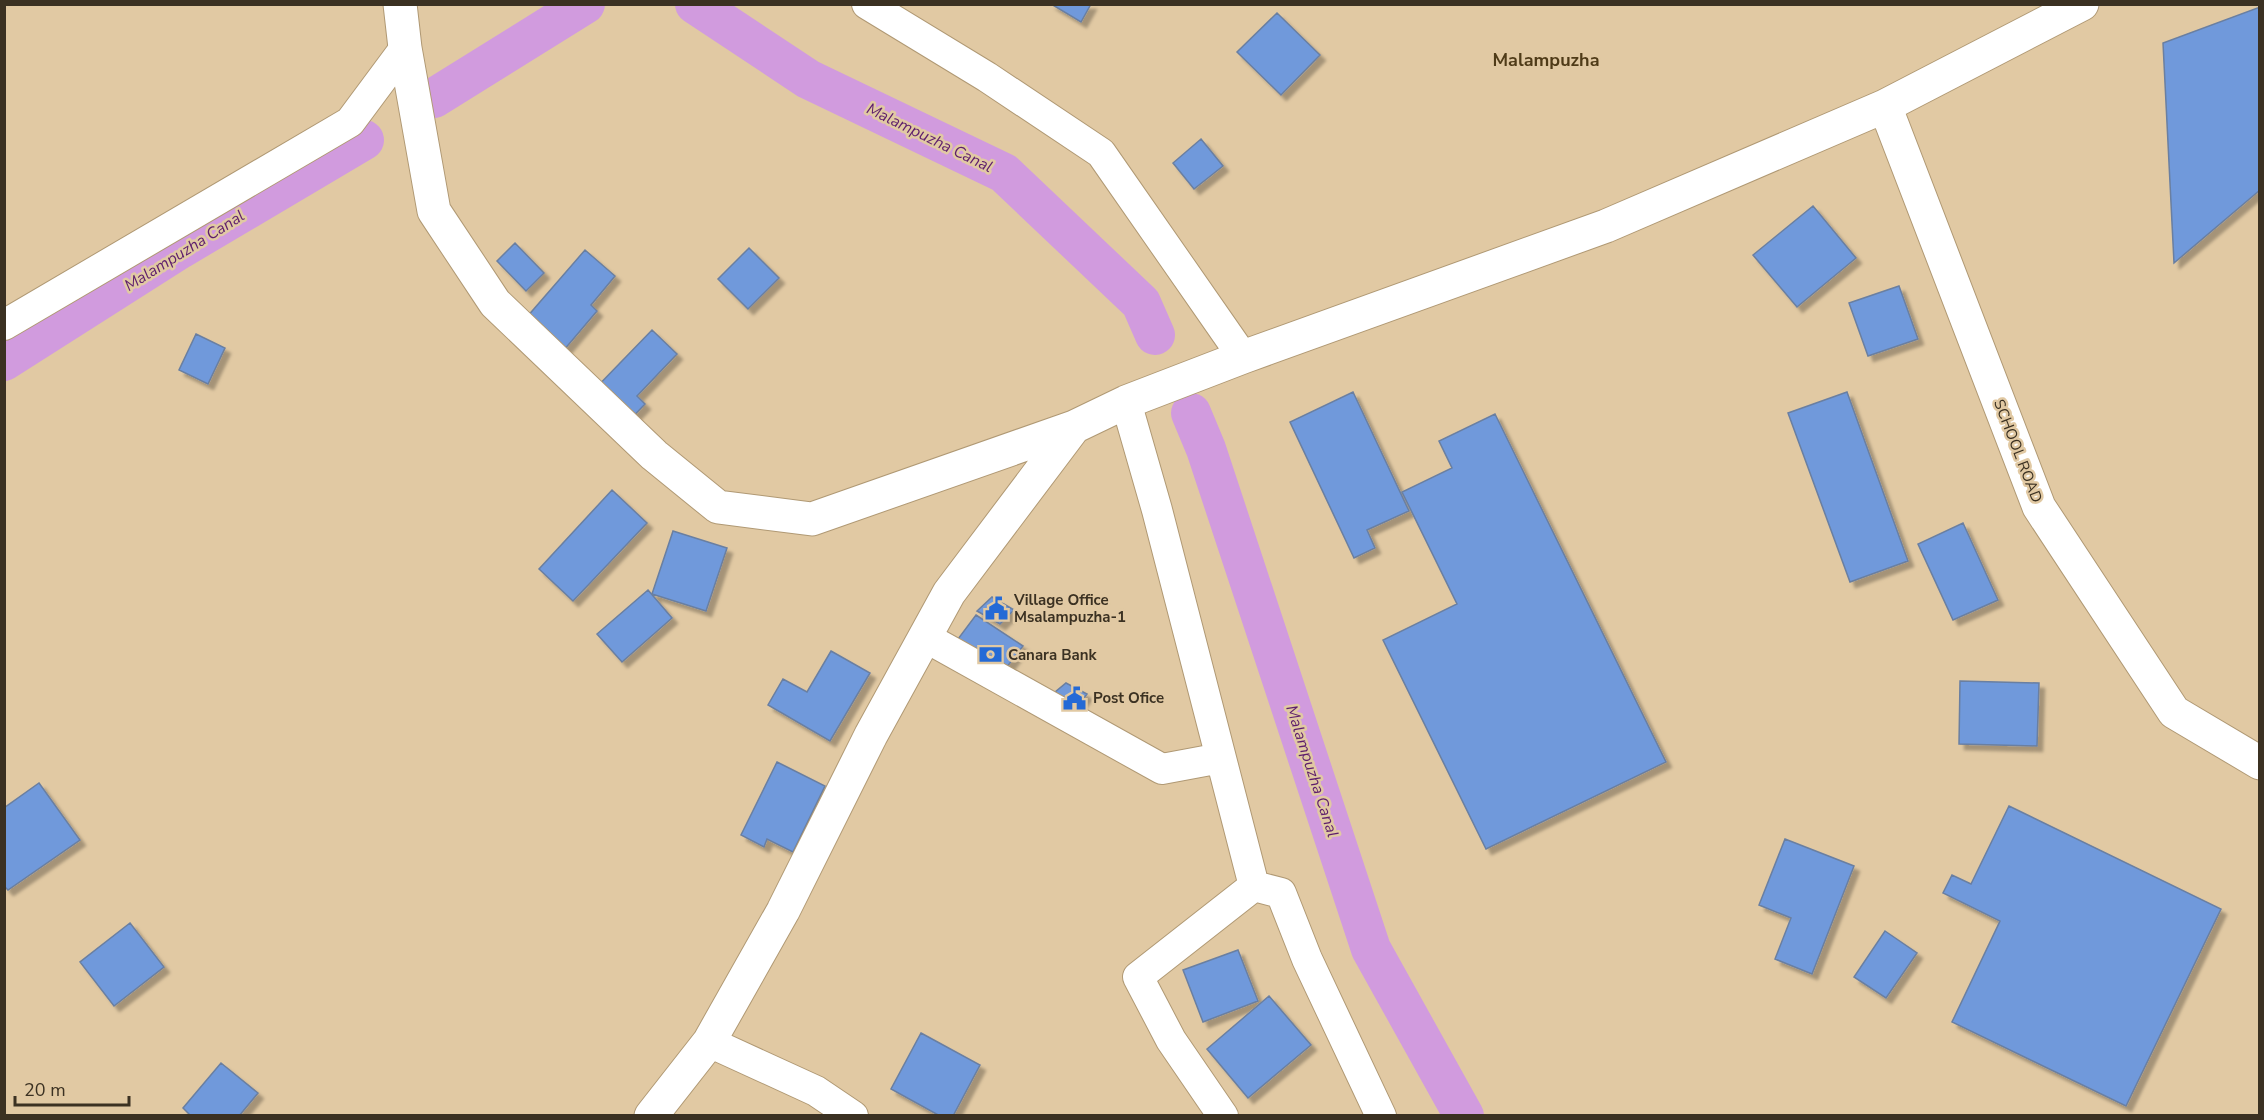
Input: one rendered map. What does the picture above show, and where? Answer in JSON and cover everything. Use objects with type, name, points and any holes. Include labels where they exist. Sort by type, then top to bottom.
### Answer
[{"type":"main road","points":[[400,4],[405,48],[434,211],[495,303],[654,455],[718,507],[812,519],[1074,427],[1126,402],[1243,357],[1606,226],[1886,106],[2082,4]]},
{"type":"main road","name":"SCHOOL ROAD","points":[[1886,106],[2039,507],[2174,712],[2259,763]]},
{"type":"main road","points":[[651,1116],[709,1042],[783,911],[870,735],[949,593],[1074,427]]},
{"type":"street","points":[[867,4],[987,77],[1101,153],[1243,357]]},
{"type":"street","points":[[4,325],[350,122],[405,48]]},
{"type":"street","points":[[1126,402],[1254,886]]},
{"type":"street","points":[[925,637],[1162,769],[1221,758]]},
{"type":"street","points":[[1223,1116],[1171,1040],[1138,977],[1254,886]]},
{"type":"street","points":[[1254,886],[1281,893],[1307,959],[1380,1116]]},
{"type":"street","points":[[709,1042],[816,1091],[853,1116]]},
{"type":"building","points":[[1051,4],[1091,4],[1081,22]]},
{"type":"building","points":[[2260,7],[2260,190],[2174,263],[2163,43]]},
{"type":"building","points":[[1277,13],[1320,55],[1281,95],[1237,52]]},
{"type":"building","points":[[1201,139],[1223,166],[1194,189],[1173,163]]},
{"type":"building","points":[[1813,206],[1856,258],[1797,307],[1753,255]]},
{"type":"building","points":[[515,243],[544,273],[526,291],[497,261]]},
{"type":"building","points":[[749,248],[779,278],[748,309],[718,279]]},
{"type":"building","points":[[585,250],[615,276],[591,305],[597,311],[558,357],[520,325]]},
{"type":"building","points":[[1899,286],[1918,339],[1868,356],[1849,303]]},
{"type":"building","points":[[652,330],[677,354],[637,396],[645,404],[624,426],[590,394]]},
{"type":"building","points":[[196,334],[225,348],[208,384],[179,370]]},
{"type":"building","points":[[1353,392],[1409,511],[1367,530],[1375,548],[1354,558],[1290,422]]},
{"type":"building","points":[[1847,392],[1908,561],[1850,582],[1788,413]]},
{"type":"building","points":[[1495,414],[1666,762],[1486,849],[1383,640],[1457,604],[1402,492],[1452,468],[1439,441]]},
{"type":"building","points":[[612,490],[647,523],[573,601],[539,569]]},
{"type":"building","points":[[1963,523],[1998,600],[1953,620],[1918,544]]},
{"type":"building","points":[[673,531],[727,548],[706,611],[652,594]]},
{"type":"building","points":[[648,590],[672,618],[622,662],[597,634]]},
{"type":"building","points":[[992,597],[1014,610],[1000,624],[977,611]]},
{"type":"building","points":[[976,615],[1023,646],[993,685],[949,651]]},
{"type":"building","points":[[831,651],[870,673],[830,741],[768,705],[783,679],[807,692]]},
{"type":"building","points":[[1960,681],[2039,683],[2037,746],[1959,744]]},
{"type":"building","points":[[1066,683],[1087,694],[1069,718],[1049,697]]},
{"type":"building","points":[[777,762],[825,786],[793,852],[767,839],[764,847],[741,835]]},
{"type":"building","points":[[39,783],[80,840],[8,890],[4,886],[4,808]]},
{"type":"building","points":[[2009,806],[2221,909],[2126,1106],[1952,1022],[2000,921],[1943,893],[1952,875],[1971,884]]},
{"type":"building","points":[[1785,839],[1854,866],[1812,974],[1775,959],[1791,918],[1759,905]]},
{"type":"building","points":[[130,923],[164,967],[114,1006],[80,962]]},
{"type":"building","points":[[1885,931],[1917,953],[1886,998],[1854,977]]},
{"type":"building","points":[[1238,950],[1258,1001],[1203,1022],[1183,970]]},
{"type":"building","points":[[1269,996],[1311,1045],[1248,1098],[1207,1049]]},
{"type":"building","points":[[921,1033],[980,1065],[953,1116],[940,1116],[891,1089]]},
{"type":"building","points":[[221,1063],[258,1093],[239,1116],[191,1116],[183,1108]]},
{"type":"waterway","name":"Malampuzha Canal","points":[[434,98],[585,4]]},
{"type":"waterway","name":"Malampuzha Canal","points":[[695,4],[808,79],[1004,173],[1141,303],[1155,335]]},
{"type":"waterway","name":"Malampuzha Canal","points":[[4,361],[180,249],[364,140]]},
{"type":"waterway","name":"Malampuzha Canal","points":[[1191,413],[1206,449],[1371,949],[1464,1116]]},
{"type":"place","name":"Village Office Msalampuzha-1","points":[[996,609]]},
{"type":"place","name":"Canara Bank","points":[[990,655]]},
{"type":"place","name":"Post Ofice","points":[[1075,698]]},
{"type":"district","name":"Malampuzha","points":[[1546,60]]}]
